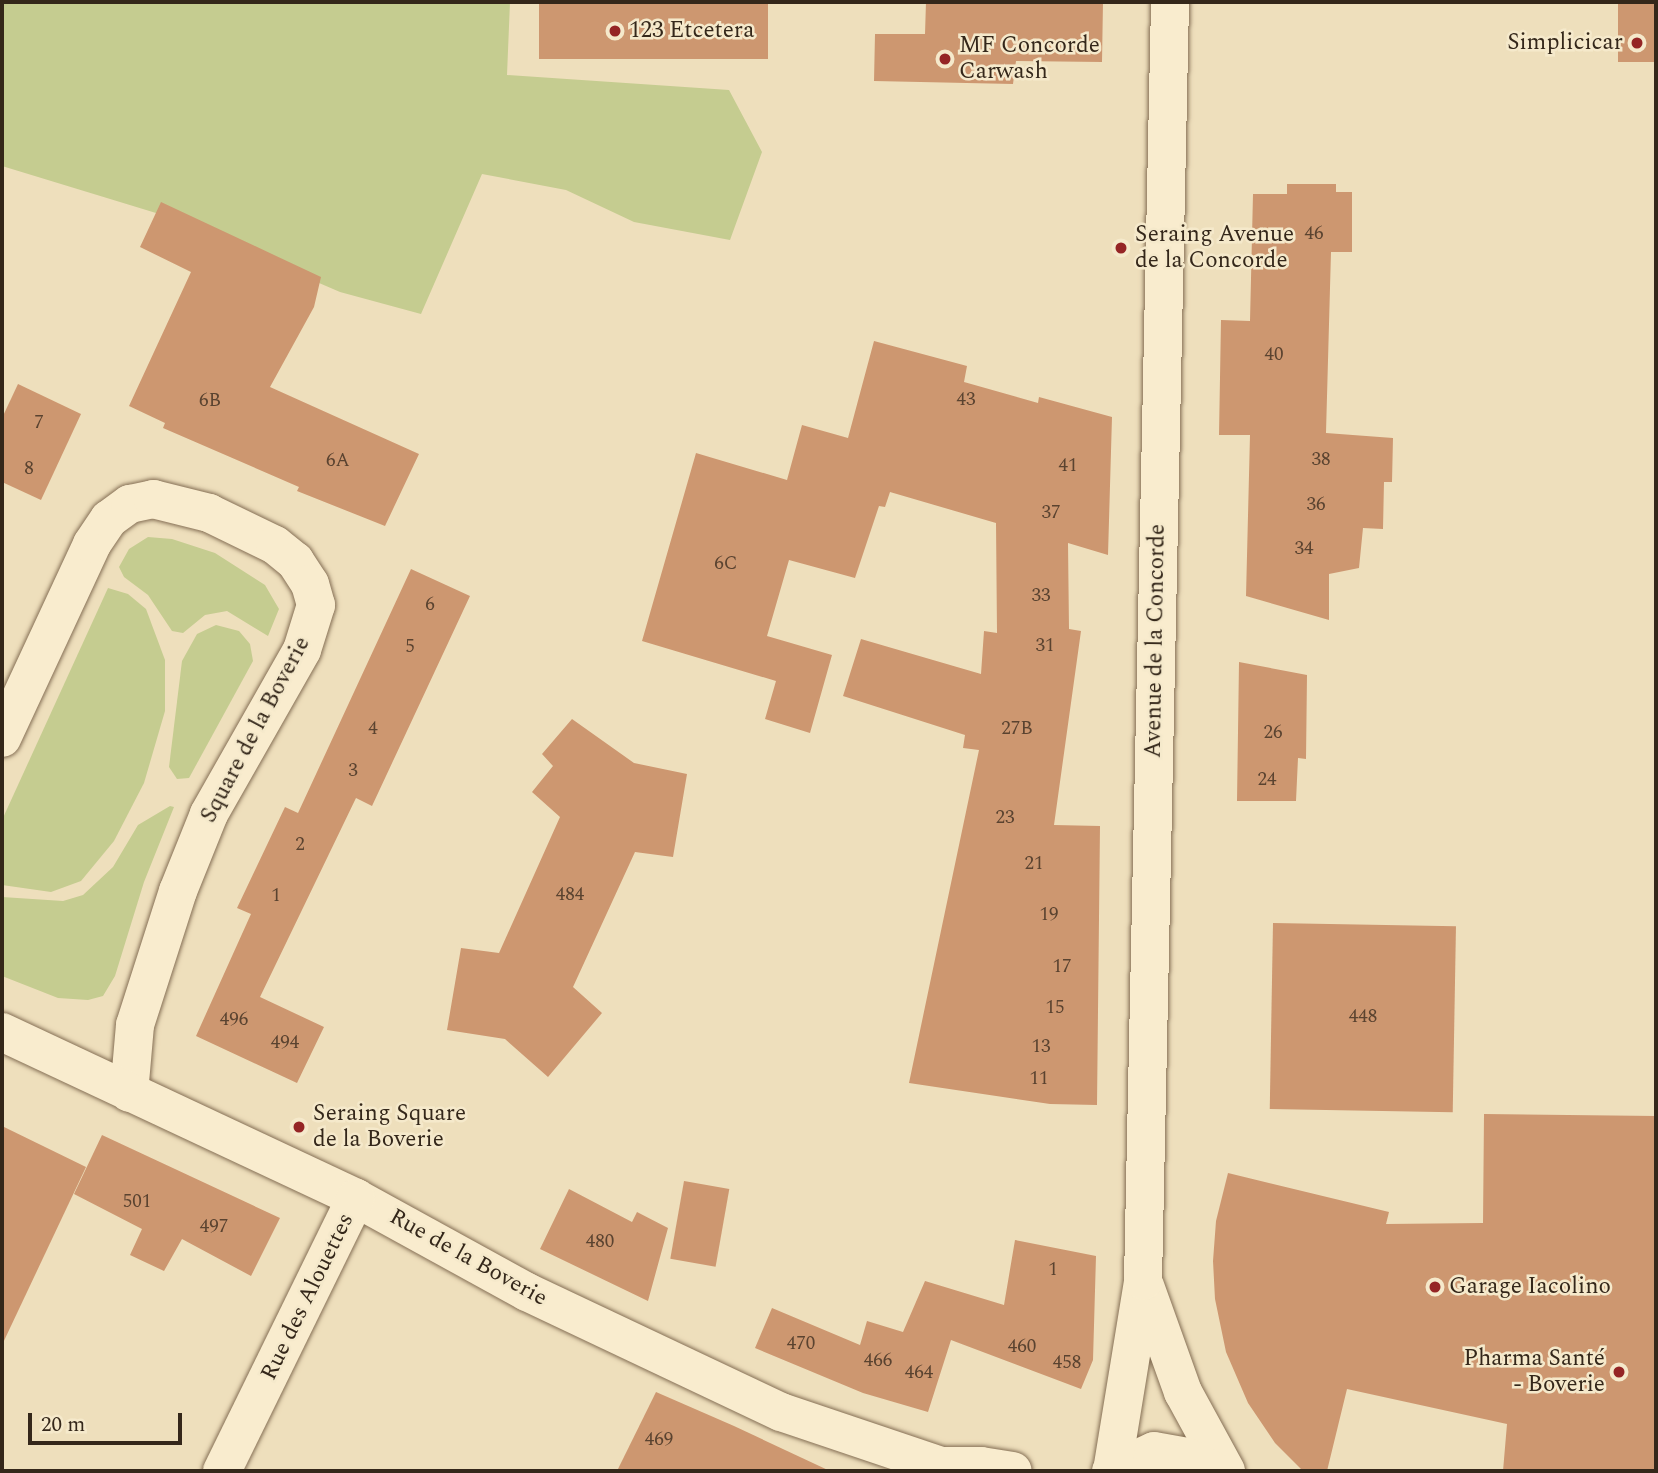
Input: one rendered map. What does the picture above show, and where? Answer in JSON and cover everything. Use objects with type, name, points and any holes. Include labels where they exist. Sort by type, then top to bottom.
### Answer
[{"type":"street","name":"Avenue de la Concorde","points":[[1112,1471],[1143,1281],[1170,2]]},
{"type":"street","name":"Square de la Boverie","points":[[2,737],[92,544],[109,519],[130,504],[166,500],[209,513],[275,545],[295,561],[310,584],[316,605],[302,650],[209,814],[178,891],[135,1025],[129,1093]]},
{"type":"street","name":"Rue de la Boverie","points":[[2,1032],[356,1198],[646,1350],[781,1412],[944,1469],[1013,1471]]},
{"type":"street","name":"Rue des Alouettes","points":[[222,1471],[356,1198]]},
{"type":"street","name":"Avenue de la Concorde","points":[[1143,1281],[1183,1392],[1226,1471]]},
{"type":"street","points":[[1112,1471],[1154,1451],[1187,1457],[1214,1471]]},
{"type":"green space","points":[[2,2],[510,2],[507,75],[729,90],[762,152],[730,240],[634,222],[566,190],[482,174],[421,314],[340,292],[156,213],[2,166]]},
{"type":"green space","points":[[148,537],[172,539],[215,553],[265,585],[279,609],[268,636],[227,611],[205,615],[183,633],[172,631],[148,595],[124,577],[119,567],[129,549]]},
{"type":"green space","points":[[108,588],[128,594],[146,609],[165,660],[165,711],[144,783],[114,841],[81,881],[51,892],[2,885],[2,820]]},
{"type":"green space","points":[[216,625],[239,631],[250,644],[253,661],[189,778],[177,779],[169,767],[182,661],[197,634]]},
{"type":"green space","points":[[170,806],[174,807],[144,882],[115,976],[103,996],[88,1000],[58,998],[2,976],[2,897],[63,901],[83,895],[113,867],[138,825]]},
{"type":"building","name":"123 Etcetera","points":[[539,2],[768,2],[768,59],[539,59]]},
{"type":"building","points":[[926,2],[1103,2],[1102,62],[1016,61],[1013,84],[874,81],[875,34],[925,34]]},
{"type":"building","points":[[1618,2],[1656,2],[1656,62],[1618,62]]},
{"type":"building","points":[[1287,184],[1336,184],[1336,192],[1352,192],[1352,252],[1331,252],[1326,433],[1393,438],[1392,482],[1384,482],[1383,529],[1363,528],[1359,568],[1329,574],[1329,620],[1246,596],[1250,435],[1219,435],[1221,320],[1250,321],[1253,194],[1287,194]]},
{"type":"building","points":[[161,202],[321,277],[314,307],[270,387],[419,454],[385,526],[297,491],[299,487],[163,428],[165,423],[129,406],[191,272],[140,247]]},
{"type":"building","points":[[874,341],[967,366],[964,382],[1038,403],[1039,397],[1112,417],[1108,555],[1068,543],[1069,629],[1081,631],[1054,825],[1100,826],[1097,1105],[1050,1104],[909,1083],[979,750],[963,748],[965,735],[843,696],[861,639],[981,674],[984,631],[997,633],[996,523],[890,492],[885,507],[879,506],[855,578],[789,560],[767,636],[832,655],[810,733],[765,719],[776,681],[642,641],[696,453],[787,480],[802,425],[848,438]]},
{"type":"building","points":[[18,384],[81,414],[41,500],[2,482],[2,418]]},
{"type":"building","points":[[411,569],[470,596],[372,806],[356,798],[260,997],[324,1027],[297,1083],[196,1036],[251,914],[237,908],[285,807],[298,813]]},
{"type":"building","points":[[1239,662],[1307,675],[1306,759],[1298,758],[1296,801],[1237,801]]},
{"type":"building","points":[[572,719],[634,763],[687,774],[673,857],[635,852],[573,987],[602,1013],[548,1077],[505,1039],[447,1030],[461,948],[499,953],[560,817],[532,792],[553,766],[542,754]]},
{"type":"building","points":[[1273,923],[1456,926],[1453,1112],[1270,1109]]},
{"type":"building","name":"Garage Iacolino","points":[[1484,1114],[1656,1116],[1656,1471],[1503,1471],[1507,1424],[1347,1389],[1327,1471],[1303,1471],[1275,1443],[1248,1403],[1226,1352],[1215,1299],[1213,1261],[1216,1221],[1228,1173],[1389,1212],[1386,1224],[1483,1223]]},
{"type":"building","points":[[2,1126],[86,1167],[2,1345]]},
{"type":"building","points":[[102,1135],[280,1218],[251,1276],[182,1239],[164,1271],[130,1255],[142,1229],[74,1194]]},
{"type":"building","points":[[684,1181],[729,1189],[716,1267],[670,1259]]},
{"type":"building","points":[[569,1189],[632,1222],[637,1212],[668,1228],[648,1301],[540,1249]]},
{"type":"building","points":[[1015,1240],[1096,1256],[1093,1360],[1081,1389],[951,1340],[928,1412],[863,1393],[755,1348],[772,1308],[860,1345],[867,1321],[903,1332],[925,1281],[1004,1305]]},
{"type":"building","points":[[656,1392],[734,1426],[830,1471],[617,1471]]},
{"type":"place","name":"123 Etcetera","points":[[615,31]]},
{"type":"place","name":"Simplicicar","points":[[1637,43]]},
{"type":"place","name":"MF Concorde Carwash","points":[[945,59]]},
{"type":"place","name":"Seraing Avenue de la Concorde","points":[[1121,248]]},
{"type":"place","name":"Seraing Square de la Boverie","points":[[299,1127]]},
{"type":"place","name":"Garage Iacolino","points":[[1435,1287]]},
{"type":"place","name":"Pharma Santé - Boverie","points":[[1619,1372]]}]
